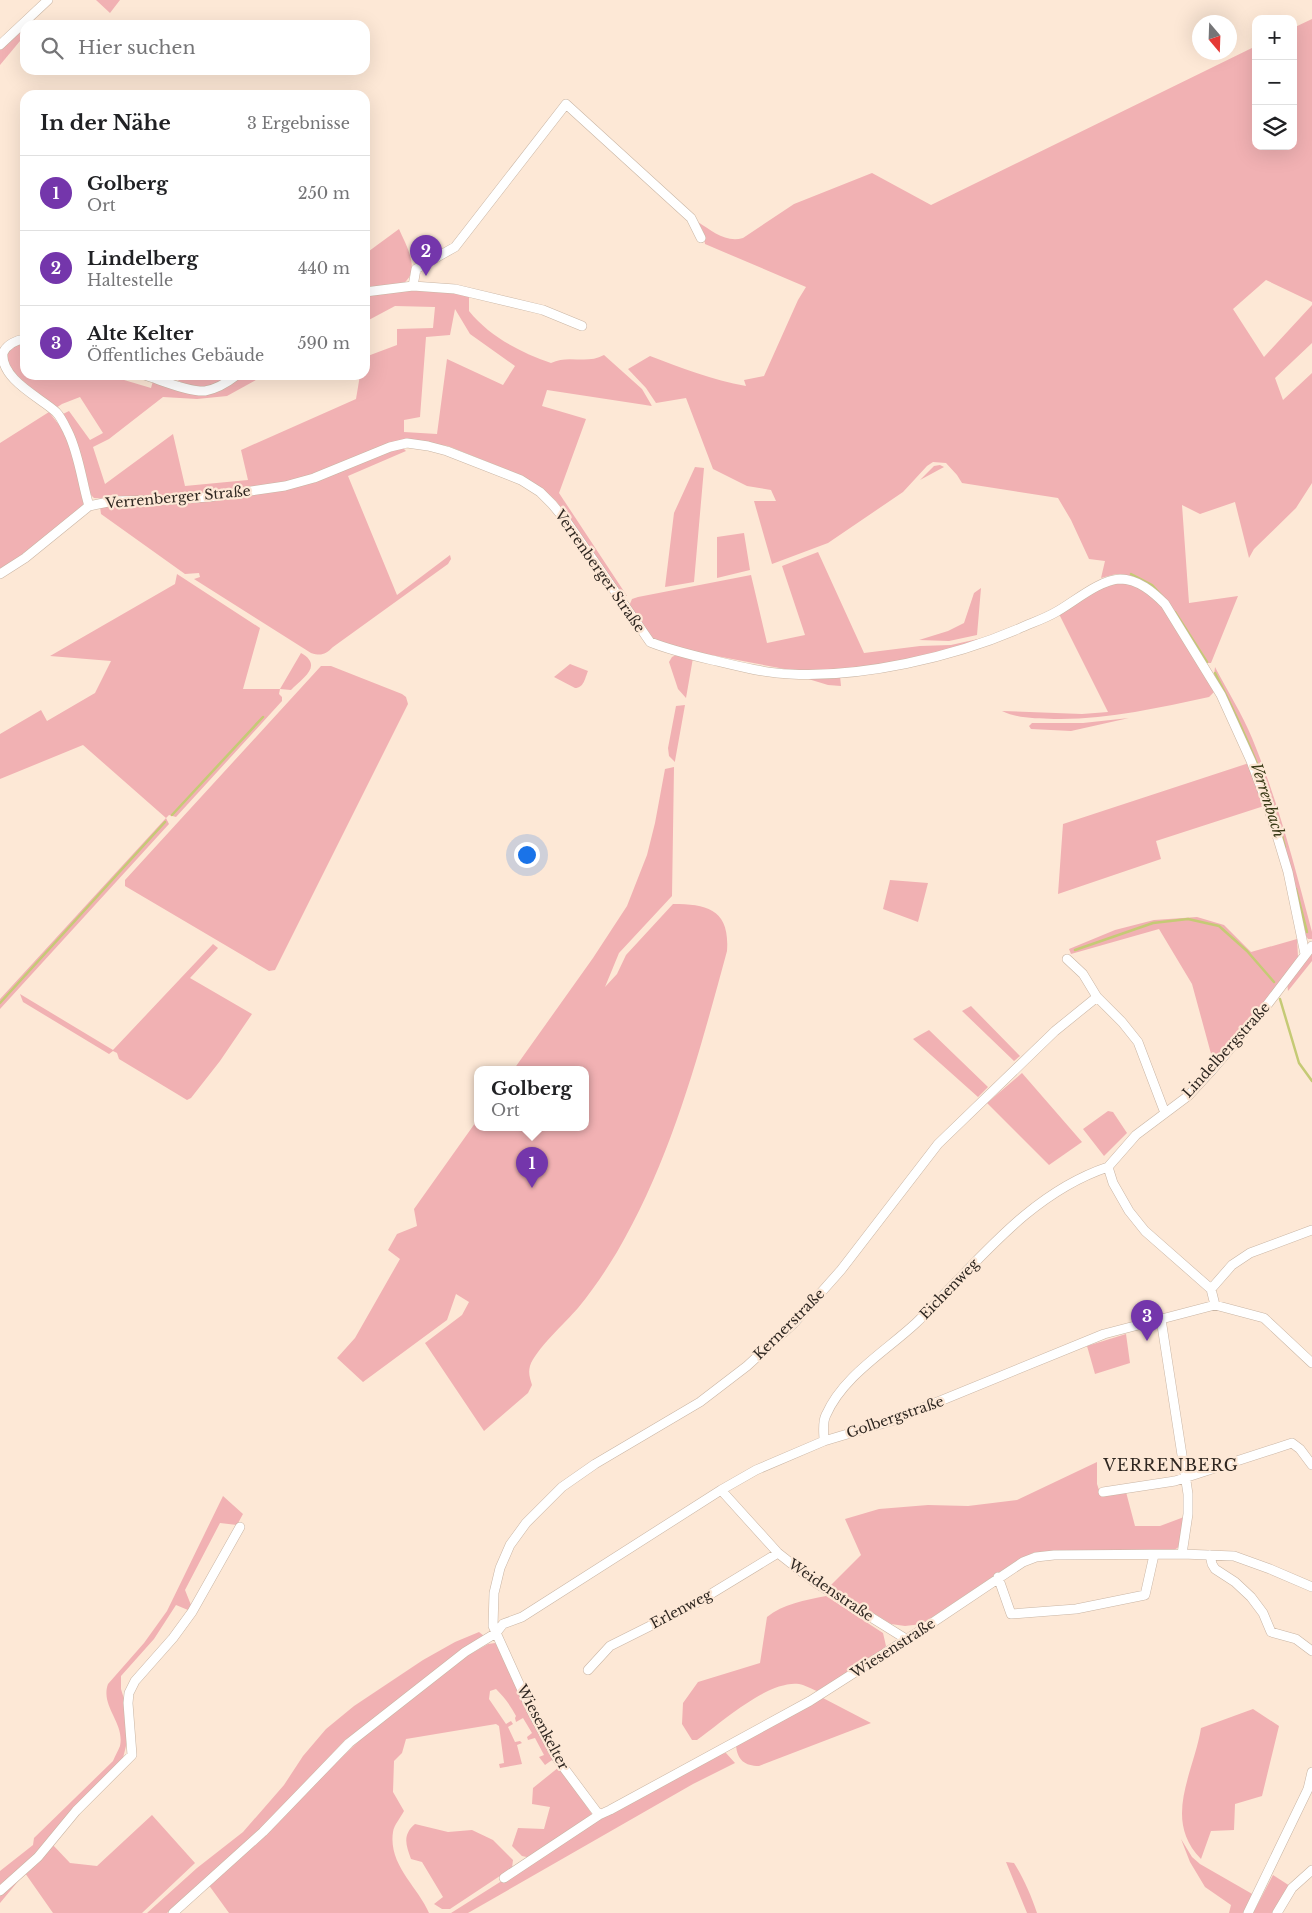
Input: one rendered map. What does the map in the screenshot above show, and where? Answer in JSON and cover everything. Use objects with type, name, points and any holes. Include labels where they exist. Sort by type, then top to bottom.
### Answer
[{"type":"street","points":[[27,20],[48,0]]},
{"type":"street","points":[[0,45],[20,26]]},
{"type":"street","points":[[413,286],[416,269],[455,247],[566,104],[691,218],[701,238]]},
{"type":"street","points":[[370,291],[413,286],[455,289],[543,310],[582,326]]},
{"type":"street","points":[[20,341],[11,344],[3,353],[4,370],[10,379],[57,414],[68,432],[76,453],[88,506]]},
{"type":"street","points":[[161,380],[194,390],[205,391],[215,388],[229,380]]},
{"type":"street","name":"Verrenberger Straße","points":[[0,574],[25,558],[88,506],[112,502],[209,497],[285,486],[314,478],[390,447],[407,443],[447,451],[521,480],[540,492],[567,522],[650,642],[673,651],[736,666],[790,674],[832,673],[870,669],[923,659],[982,643],[1055,613],[1102,585],[1119,579],[1137,582],[1153,592],[1165,604],[1221,695],[1238,730],[1268,806],[1288,872],[1305,954]]},
{"type":"street","name":"Lindelbergstraße","points":[[1108,1168],[1136,1136],[1188,1096],[1234,1045],[1312,946]]},
{"type":"street","points":[[1067,959],[1083,974],[1097,997],[1122,1022],[1138,1042],[1165,1113]]},
{"type":"street","name":"Kernerstraße","points":[[496,1632],[493,1626],[492,1614],[500,1568],[510,1545],[526,1523],[562,1487],[589,1468],[700,1402],[754,1360],[794,1323],[841,1270],[938,1144],[1055,1031],[1097,997]]},
{"type":"street","points":[[1108,1168],[1121,1198],[1145,1231],[1211,1289],[1216,1305]]},
{"type":"street","name":"Eichenweg","points":[[824,1441],[825,1416],[837,1396],[854,1377],[916,1323],[1012,1225],[1066,1185],[1091,1173],[1108,1168]]},
{"type":"street","points":[[1211,1289],[1232,1265],[1250,1253],[1312,1230]]},
{"type":"street","name":"Golbergstraße","points":[[173,1913],[264,1832],[349,1742],[465,1652],[496,1632],[503,1624],[522,1617],[721,1490],[756,1470],[824,1441],[891,1421],[1104,1334],[1216,1305],[1264,1318],[1312,1363]]},
{"type":"street","points":[[1161,1319],[1187,1478],[1188,1514],[1182,1554]]},
{"type":"street","points":[[1104,1492],[1187,1478],[1292,1443],[1300,1449],[1312,1465]]},
{"type":"street","name":"Weidenstraße","points":[[721,1490],[778,1554],[819,1585],[906,1639]]},
{"type":"street","points":[[0,1890],[38,1857],[76,1811],[132,1755],[129,1693],[135,1681],[173,1638],[192,1612],[240,1527]]},
{"type":"street","name":"Erlenweg","points":[[588,1670],[610,1646],[696,1602],[778,1554]]},
{"type":"street","name":"Wiesenstraße","points":[[504,1878],[599,1815],[810,1701],[1022,1562],[1036,1557],[1182,1554],[1234,1556],[1312,1587]]},
{"type":"street","points":[[998,1577],[1011,1614],[1076,1609],[1145,1595],[1154,1555]]},
{"type":"street","points":[[1210,1555],[1215,1569],[1235,1582],[1251,1597],[1263,1613],[1271,1632],[1296,1640],[1312,1651]]},
{"type":"street","name":"Wiesenkelter","points":[[496,1632],[531,1710],[558,1760],[599,1815]]},
{"type":"street","points":[[1248,1913],[1310,1788],[1312,1772]]},
{"type":"street","points":[[1277,1913],[1292,1888],[1312,1870]]},
{"type":"shaded area","points":[[96,0],[120,0],[110,13]]},
{"type":"shaded area","points":[[1312,19],[1312,302],[1266,280],[1233,309],[1264,357],[1312,305],[1312,343],[1275,378],[1283,400],[1312,373],[1312,483],[1296,508],[1254,549],[1249,558],[1235,502],[1200,514],[1182,505],[1189,603],[1238,596],[1211,663],[1205,663],[1168,608],[1143,583],[1130,576],[1116,574],[1101,578],[1105,561],[1089,559],[1071,520],[1058,498],[962,483],[946,463],[933,462],[927,466],[903,492],[828,543],[772,564],[754,501],[776,501],[771,490],[747,486],[713,469],[686,398],[656,403],[646,388],[628,369],[650,356],[709,377],[746,386],[744,380],[764,376],[798,300],[806,287],[705,244],[703,231],[698,222],[725,238],[743,238],[794,204],[872,173],[931,205],[1227,60],[1237,60],[1237,55],[1252,48],[1252,150],[1297,150],[1297,26]]},
{"type":"shaded area","points":[[20,31],[20,41],[0,65],[0,45]]},
{"type":"shaded area","points":[[399,229],[412,264],[409,278],[404,283],[370,289],[370,250]]},
{"type":"shaded area","points":[[433,290],[456,292],[469,296],[469,311],[477,320],[486,329],[517,349],[551,363],[564,359],[591,359],[604,355],[642,389],[652,406],[547,390],[542,406],[586,419],[559,493],[627,596],[621,596],[571,520],[556,501],[543,489],[523,476],[448,446],[407,440],[302,479],[212,494],[110,499],[94,498],[89,493],[61,415],[69,411],[90,440],[103,433],[80,397],[56,408],[19,382],[7,365],[8,351],[12,346],[20,344],[20,380],[124,380],[151,388],[153,381],[176,388],[227,387],[237,380],[256,380],[227,396],[197,399],[163,397],[109,439],[93,447],[105,484],[173,434],[185,486],[248,480],[241,450],[356,399],[359,380],[370,380],[370,355],[397,345],[397,329],[433,328],[435,307],[395,306],[370,319],[370,294],[388,291]],"holes":[[[455,309],[470,334],[515,366],[503,385],[447,359],[437,434],[404,432],[404,420],[420,417],[426,337],[450,335]]]},
{"type":"shaded area","points":[[224,380],[202,387],[186,385],[179,381]]},
{"type":"shaded area","points":[[49,412],[67,435],[83,494],[83,505],[79,512],[23,555],[0,570],[0,443]]},
{"type":"shaded area","points":[[402,447],[406,451],[348,476],[397,595],[450,555],[451,559],[448,564],[323,654],[311,653],[194,579],[200,577],[199,573],[185,574],[101,514],[100,507],[112,504],[315,481]]},
{"type":"shaded area","points":[[940,465],[944,467],[920,480],[934,466]]},
{"type":"shaded area","points":[[695,467],[704,468],[694,582],[665,587],[674,513]]},
{"type":"shaded area","points":[[744,533],[750,570],[717,578],[717,537]]},
{"type":"shaded area","points":[[818,552],[864,653],[920,646],[951,645],[978,639],[979,641],[914,658],[870,666],[832,670],[790,670],[674,648],[655,641],[629,606],[632,599],[638,597],[751,575],[767,643],[805,635],[782,566]]},
{"type":"shaded area","points":[[177,574],[260,628],[243,689],[280,689],[279,694],[282,697],[282,701],[176,817],[169,815],[166,818],[83,745],[0,779],[0,734],[41,710],[47,721],[95,693],[111,661],[50,656],[175,584]]},
{"type":"shaded area","points":[[1120,583],[1136,585],[1163,606],[1214,692],[1209,697],[1093,718],[1054,719],[1021,717],[1002,711],[1082,714],[1108,712],[1059,614],[1104,587]]},
{"type":"shaded area","points":[[981,588],[977,635],[949,641],[919,640],[948,631],[964,623],[974,593]]},
{"type":"shaded area","points":[[301,653],[308,658],[311,663],[309,672],[291,690],[280,689]]},
{"type":"shaded area","points":[[676,655],[693,658],[686,698],[678,689],[669,662]]},
{"type":"shaded area","points":[[570,664],[588,671],[584,682],[578,688],[554,677]]},
{"type":"shaded area","points":[[321,666],[331,666],[402,694],[406,697],[408,704],[275,970],[269,971],[125,886],[125,880]]},
{"type":"shaded area","points":[[1215,667],[1248,729],[1270,786],[1292,859],[1312,932],[1312,939],[1308,939],[1304,933],[1290,872],[1214,676]]},
{"type":"shaded area","points":[[840,676],[841,686],[828,685],[805,678]]},
{"type":"shaded area","points":[[685,705],[675,762],[669,756],[668,748],[676,706]]},
{"type":"shaded area","points":[[1129,718],[1071,731],[1031,729],[1029,726],[1032,723],[1083,723]]},
{"type":"shaded area","points":[[1249,763],[1264,806],[1156,841],[1161,859],[1058,894],[1063,824]]},
{"type":"shaded area","points":[[674,767],[672,896],[619,953],[605,987],[617,974],[626,955],[673,904],[706,908],[714,912],[725,926],[727,951],[706,1029],[682,1106],[653,1181],[617,1252],[583,1302],[544,1344],[533,1359],[529,1371],[532,1385],[528,1393],[484,1431],[425,1343],[462,1315],[469,1302],[456,1294],[447,1320],[363,1382],[337,1358],[355,1338],[400,1259],[388,1250],[397,1234],[417,1226],[414,1209],[474,1125],[474,1131],[589,1131],[589,1066],[516,1066],[593,958],[627,906],[647,855],[665,769]]},
{"type":"shaded area","points":[[166,818],[169,824],[0,1009],[0,999]]},
{"type":"shaded area","points":[[890,880],[928,883],[918,922],[883,909]]},
{"type":"shaded area","points":[[1197,917],[1224,925],[1251,952],[1297,939],[1298,957],[1264,1004],[1213,1061],[1192,984],[1159,929],[1071,954],[1069,949],[1115,930],[1154,920]]},
{"type":"shaded area","points":[[213,944],[218,948],[190,978],[252,1014],[220,1061],[191,1098],[187,1100],[119,1059],[117,1053],[113,1051],[109,1054],[23,1002],[20,994],[113,1050]]},
{"type":"shaded area","points":[[1312,953],[1312,961],[1288,991],[1287,983]]},
{"type":"shaded area","points":[[971,1006],[1020,1056],[1014,1061],[962,1011]]},
{"type":"shaded area","points":[[929,1030],[988,1087],[978,1097],[913,1039]]},
{"type":"shaded area","points":[[1022,1073],[1082,1142],[1049,1165],[987,1103]]},
{"type":"shaded area","points":[[1108,1111],[1113,1112],[1127,1133],[1104,1156],[1083,1129]]},
{"type":"shaded area","points":[[1126,1334],[1130,1363],[1095,1374],[1087,1346]]},
{"type":"shaded area","points":[[1097,1462],[1097,1484],[1101,1496],[1126,1492],[1135,1526],[1160,1526],[1184,1517],[1180,1546],[1173,1551],[1035,1552],[1016,1561],[922,1624],[905,1626],[891,1624],[830,1586],[861,1555],[845,1519],[879,1509],[928,1505],[968,1506],[1017,1500]]},
{"type":"shaded area","points":[[223,1496],[243,1514],[237,1525],[220,1523],[185,1590],[191,1605],[188,1610],[176,1605],[154,1639],[121,1676],[121,1689],[125,1702],[127,1742],[123,1758],[35,1856],[0,1887],[0,1871],[33,1845],[34,1838],[113,1761],[120,1746],[121,1738],[107,1700],[108,1684],[144,1643],[167,1611]]},
{"type":"shaded area","points":[[826,1596],[883,1633],[886,1646],[880,1652],[817,1691],[799,1684],[787,1685],[759,1695],[697,1740],[692,1740],[682,1724],[683,1703],[698,1682],[760,1663],[767,1617],[787,1606]]},
{"type":"shaded area","points":[[479,1632],[484,1636],[345,1740],[261,1829],[167,1913],[147,1913],[197,1868],[243,1832],[284,1785],[303,1756],[326,1729],[354,1706],[423,1660],[455,1642]]},
{"type":"shaded area","points":[[495,1643],[499,1646],[552,1754],[552,1760],[545,1765],[539,1757],[544,1755],[535,1738],[528,1740],[527,1737],[532,1733],[523,1718],[516,1722],[516,1716],[512,1709],[496,1689],[490,1691],[489,1699],[506,1724],[511,1721],[513,1724],[508,1727],[515,1742],[520,1741],[522,1743],[517,1745],[522,1764],[500,1768],[499,1764],[504,1763],[499,1726],[496,1724],[406,1739],[402,1753],[394,1761],[393,1792],[404,1811],[393,1832],[393,1844],[399,1865],[429,1913],[229,1913],[208,1884],[360,1740],[467,1656],[488,1644]]},
{"type":"shaded area","points":[[821,1697],[871,1723],[759,1766],[750,1765],[740,1758],[736,1745]]},
{"type":"shaded area","points":[[1253,1709],[1279,1726],[1262,1796],[1235,1804],[1234,1830],[1211,1831],[1201,1859],[1190,1844],[1184,1828],[1182,1812],[1184,1795],[1201,1728]]},
{"type":"shaded area","points":[[726,1753],[735,1763],[693,1784],[468,1913],[451,1913],[597,1821],[718,1754]]},
{"type":"shaded area","points":[[559,1767],[592,1814],[531,1858],[522,1856],[512,1846],[518,1828],[544,1829],[550,1807],[532,1804],[533,1788]]},
{"type":"shaded area","points":[[152,1815],[195,1863],[142,1913],[53,1913],[25,1873],[0,1903],[0,1894],[52,1844],[70,1863],[97,1866]]},
{"type":"shaded area","points":[[415,1824],[448,1832],[472,1830],[493,1840],[513,1860],[512,1868],[450,1909],[442,1909],[434,1904],[443,1897],[422,1862],[411,1859],[406,1840],[408,1832]]},
{"type":"shaded area","points":[[1181,1839],[1192,1857],[1200,1864],[1254,1895],[1245,1913],[1229,1913],[1231,1905],[1205,1887],[1190,1862]]},
{"type":"shaded area","points":[[1006,1862],[1014,1863],[1027,1887],[1037,1913],[1027,1913]]},
{"type":"shaded area","points":[[1273,1875],[1290,1886],[1274,1913],[1253,1913]]},
{"type":"waterway","name":"Verrenbach","points":[[1131,574],[1152,585],[1162,596]]},
{"type":"waterway","name":"Verrenbach","points":[[1175,612],[1207,662]]},
{"type":"waterway","name":"Verrenbach","points":[[1215,673],[1255,758],[1279,824],[1285,847]]},
{"type":"waterway","points":[[172,815],[263,717]]},
{"type":"waterway","points":[[0,1003],[165,822]]},
{"type":"waterway","name":"Verrenbach","points":[[1296,889],[1307,932]]},
{"type":"waterway","points":[[1075,950],[1153,923],[1188,919],[1219,926],[1247,951],[1274,982]]},
{"type":"waterway","name":"Verrenbach","points":[[1280,999],[1299,1063],[1312,1081]]},
{"type":"place","name":"Lindelberg","points":[[426,276]]},
{"type":"place","name":"Golberg","points":[[532,1188]]},
{"type":"place","name":"Alte Kelter","points":[[1147,1341]]},
{"type":"district","name":"VERRENBERG","points":[[1171,1465]]}]
